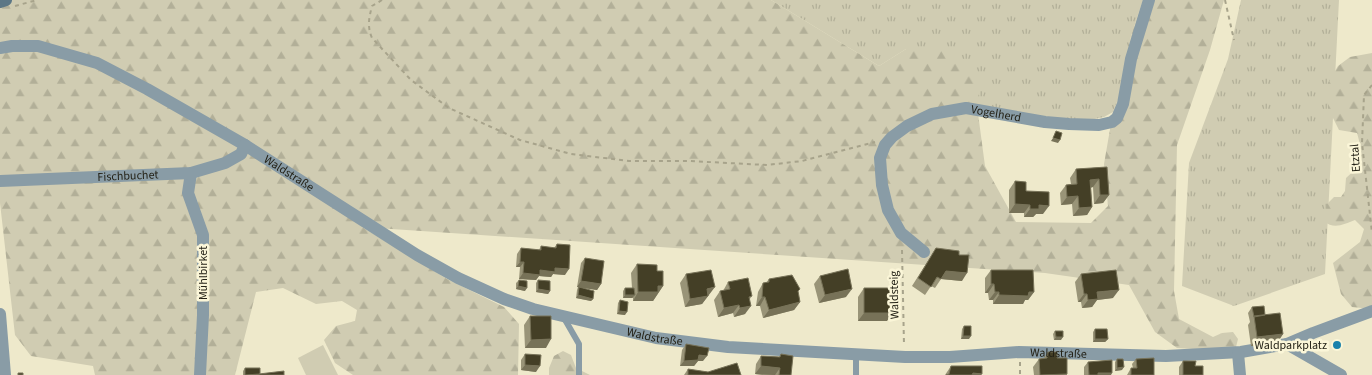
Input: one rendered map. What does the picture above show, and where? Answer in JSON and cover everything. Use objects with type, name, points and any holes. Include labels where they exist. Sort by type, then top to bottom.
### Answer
[{"type":"main road","points":[[0,2],[10,3]]},
{"type":"street","name":"Vogelherd","points":[[924,252],[901,234],[888,210],[880,171],[881,153],[892,137],[907,126],[932,114],[966,108],[1045,122],[1099,125],[1112,122],[1119,115],[1123,104],[1131,59],[1149,0]]},
{"type":"street","name":"Waldstraße","points":[[0,48],[38,46],[97,64],[147,89],[245,145],[417,255],[458,278],[504,299],[533,309],[656,338],[694,343],[905,357],[950,357],[1020,352],[1166,356],[1238,352],[1287,344],[1372,311]]},
{"type":"street","name":"Fischbuchet","points":[[0,181],[191,173],[225,163],[241,154],[245,145]]},
{"type":"street","name":"Mühlbirket","points":[[191,173],[188,193],[203,235],[203,315],[200,375]]},
{"type":"street","points":[[0,314],[5,375]]},
{"type":"street","points":[[1287,344],[1341,375]]},
{"type":"street","points":[[1238,352],[1240,375]]},
{"type":"lane","points":[[562,316],[579,344],[579,375]]},
{"type":"lane","points":[[856,354],[856,375]]},
{"type":"path","points":[[10,3],[37,0]]},
{"type":"path","points":[[382,0],[372,6],[368,30],[372,38],[411,80],[449,108],[520,140],[571,154],[629,160],[767,165],[802,161],[892,137]]},
{"type":"path","points":[[1225,0],[1234,40]]},
{"type":"path","name":"Etztal","points":[[1372,85],[1364,95],[1362,143],[1372,233]]},
{"type":"path","name":"Waldsteig","points":[[901,234],[905,357]]},
{"type":"green space","points":[[0,0],[771,0],[879,66],[906,49],[939,48],[981,82],[977,106],[985,166],[1016,222],[1091,223],[1108,206],[1104,164],[1113,112],[1122,90],[1131,36],[1143,0],[1224,0],[1210,50],[1177,145],[1174,291],[1179,319],[1213,337],[1222,333],[1233,332],[1238,339],[1236,347],[1208,350],[1177,348],[1155,332],[1129,285],[1045,273],[362,227],[447,279],[504,307],[519,324],[518,375],[353,375],[335,363],[324,340],[336,326],[355,321],[357,310],[342,301],[316,304],[283,288],[256,292],[235,375],[95,375],[93,366],[31,356],[15,335],[0,203]]},
{"type":"green space","points":[[771,0],[1143,0],[1131,36],[1122,90],[1113,112],[1104,117],[1090,120],[1050,119],[979,106],[906,49],[879,66]]},
{"type":"green space","points":[[1241,0],[1339,0],[1325,274],[1234,306],[1182,286],[1189,163],[1228,59]]},
{"type":"green space","points":[[1372,53],[1372,309],[1352,307],[1341,294],[1333,263],[1360,242],[1364,229],[1355,220],[1335,226],[1324,221],[1327,204],[1334,197],[1341,197],[1345,191],[1346,178],[1359,166],[1357,150],[1360,144],[1357,133],[1339,130],[1328,108],[1327,85],[1338,66],[1350,57]]},
{"type":"green space","points":[[323,345],[338,375],[306,375],[298,358]]},
{"type":"green space","points":[[563,351],[571,355],[576,368],[590,375],[549,375],[549,368],[554,356]]},
{"type":"building","points":[[1056,131],[1062,133],[1060,140],[1053,138]]},
{"type":"building","points":[[1107,167],[1109,195],[1100,195],[1099,179],[1090,180],[1092,207],[1079,208],[1078,196],[1067,197],[1066,185],[1077,184],[1076,169]]},
{"type":"building","points":[[1015,181],[1026,182],[1026,191],[1049,192],[1049,206],[1039,205],[1039,209],[1030,209],[1030,205],[1015,204]]},
{"type":"building","points":[[557,244],[570,245],[569,269],[555,268],[555,272],[540,270],[540,275],[523,273],[524,262],[520,262],[521,248],[541,250],[541,246],[556,248]]},
{"type":"building","points":[[936,248],[959,251],[959,255],[969,255],[967,273],[946,271],[941,279],[937,277],[931,287],[918,278]]},
{"type":"building","points":[[585,258],[604,261],[601,284],[581,281]]},
{"type":"building","points":[[637,264],[657,265],[657,271],[663,271],[663,286],[658,286],[658,292],[638,292]]},
{"type":"building","points":[[848,269],[852,289],[825,295],[820,276]]},
{"type":"building","points":[[711,270],[715,287],[707,289],[708,296],[690,299],[686,274]]},
{"type":"building","points":[[991,270],[1033,270],[1034,292],[1029,292],[1028,296],[999,295],[999,292],[995,292],[994,284],[991,284]]},
{"type":"building","points":[[1116,270],[1119,290],[1097,292],[1098,299],[1088,300],[1087,294],[1084,294],[1081,274]]},
{"type":"building","points":[[792,275],[800,289],[798,291],[800,302],[769,310],[765,297],[762,297],[763,283],[769,282],[769,279]]},
{"type":"building","points":[[748,278],[752,296],[749,297],[751,306],[740,308],[739,305],[724,308],[720,291],[730,289],[728,282]]},
{"type":"building","points":[[519,280],[527,281],[527,288],[518,286]]},
{"type":"building","points":[[538,280],[550,281],[550,291],[538,289]]},
{"type":"building","points":[[579,287],[594,291],[593,299],[578,295]]},
{"type":"building","points":[[625,288],[634,288],[635,295],[625,295]]},
{"type":"building","points":[[864,288],[892,288],[893,313],[864,313]]},
{"type":"building","points":[[620,300],[628,302],[627,312],[619,311]]},
{"type":"building","points":[[1264,306],[1265,315],[1254,317],[1252,307]]},
{"type":"building","points":[[1280,313],[1283,334],[1257,337],[1254,316]]},
{"type":"building","points":[[530,316],[551,316],[551,339],[531,340]]},
{"type":"building","points":[[964,326],[971,326],[971,336],[963,336]]},
{"type":"building","points":[[1095,329],[1107,329],[1108,339],[1095,339]]},
{"type":"building","points":[[1055,331],[1063,331],[1063,337],[1056,337]]},
{"type":"building","points":[[686,344],[709,348],[707,356],[699,355],[698,360],[684,361]]},
{"type":"building","points":[[1048,352],[1057,352],[1057,358],[1067,358],[1067,374],[1040,375],[1039,359],[1047,358]]},
{"type":"building","points":[[525,354],[541,355],[540,366],[525,365]]},
{"type":"building","points":[[781,354],[793,356],[791,375],[779,375],[780,368],[761,366],[761,356],[780,357]]},
{"type":"building","points":[[1154,358],[1154,375],[1131,375],[1131,368],[1137,368],[1136,359]]},
{"type":"building","points":[[1117,359],[1123,359],[1124,367],[1117,368]]},
{"type":"building","points":[[1112,360],[1112,373],[1089,375],[1088,362]]},
{"type":"building","points":[[1183,361],[1196,361],[1195,366],[1203,366],[1203,375],[1183,375]]},
{"type":"building","points":[[737,363],[741,375],[688,375],[688,369],[708,372]]},
{"type":"building","points":[[951,366],[982,366],[982,374],[946,375],[949,374]]},
{"type":"building","points":[[245,368],[260,368],[260,374],[245,375]]},
{"type":"building","points":[[284,371],[284,375],[259,375],[259,374]]},
{"type":"place","name":"Waldparkplatz","points":[[1337,345]]}]
